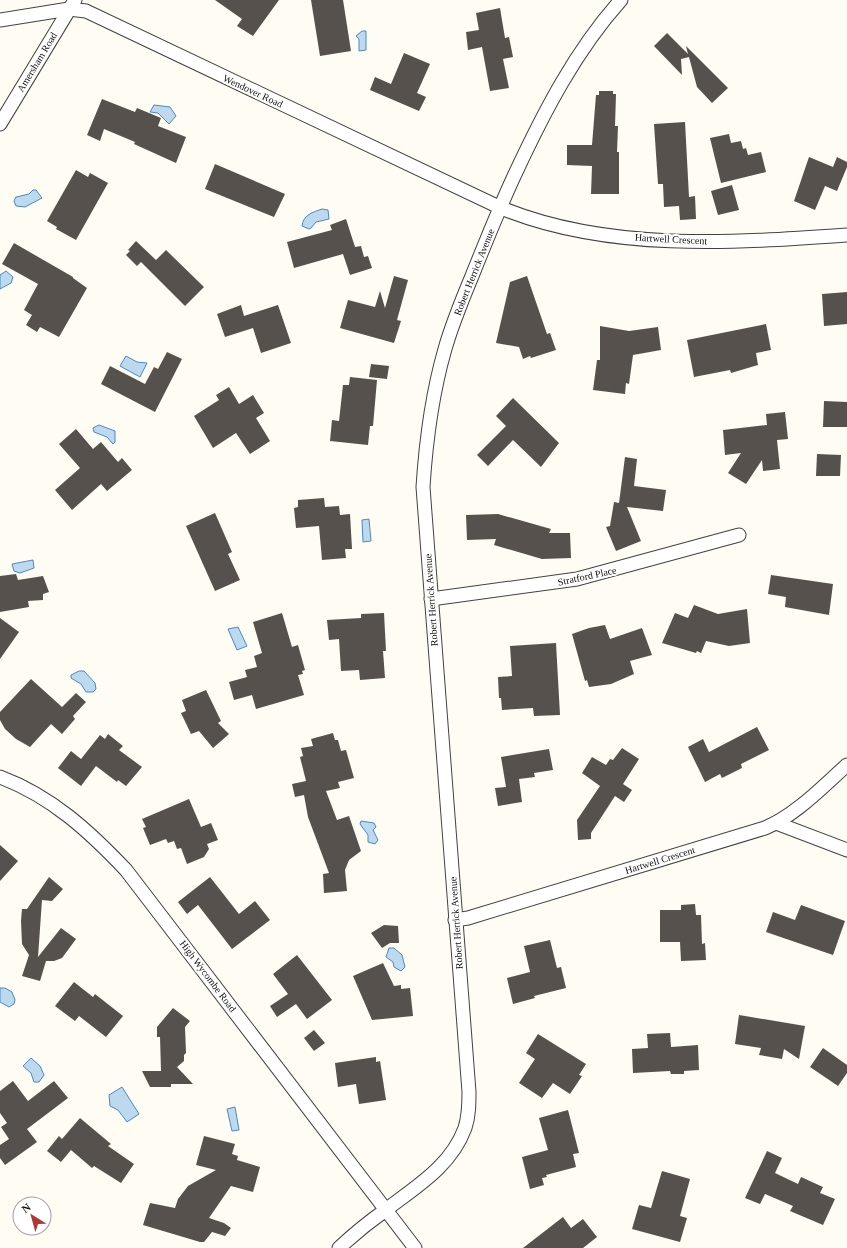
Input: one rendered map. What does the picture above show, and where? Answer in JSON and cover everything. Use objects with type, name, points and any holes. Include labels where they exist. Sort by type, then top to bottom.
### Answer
[{"type":"street","name":"Robert Herrick Avenue","points":[[339,1248],[384,1210],[439,1169],[454,1150],[465,1128],[468,1112],[469,1092],[423,487],[429,422],[437,380],[453,323],[499,207],[528,147],[573,64],[593,34],[621,0]]},
{"type":"street","name":"Wendover Road","points":[[0,20],[72,4],[499,207]]},
{"type":"street","name":"Amersham Road","points":[[0,124],[72,4]]},
{"type":"street","name":"Hartwell Crescent","points":[[499,207],[543,224],[574,230],[650,240],[725,242],[847,236]]},
{"type":"street","name":"Stratford Place","points":[[431,599],[577,579],[739,535]]},
{"type":"street","name":"Hartwell Crescent","points":[[455,920],[475,916],[752,832],[776,823],[799,806],[847,764]]},
{"type":"street","name":"High Wycombe Road","points":[[0,777],[17,783],[51,802],[102,844],[126,870],[384,1210],[415,1248]]},
{"type":"street","points":[[776,823],[847,850]]},
{"type":"water","points":[[362,31],[366,31],[366,50],[359,51],[359,39],[356,36]]},
{"type":"water","points":[[154,105],[170,107],[176,116],[169,124],[158,113],[150,112]]},
{"type":"water","points":[[33,190],[36,190],[42,198],[25,207],[16,206],[14,201],[16,197],[29,194]]},
{"type":"water","points":[[322,209],[328,210],[329,219],[316,222],[309,229],[302,226],[306,217]]},
{"type":"water","points":[[6,271],[13,277],[11,283],[0,289],[0,275]]},
{"type":"water","points":[[126,356],[137,362],[147,363],[140,377],[120,366]]},
{"type":"water","points":[[99,425],[115,431],[115,442],[113,444],[107,437],[94,432],[93,428]]},
{"type":"water","points":[[369,519],[371,541],[363,542],[362,520]]},
{"type":"water","points":[[33,560],[34,568],[20,573],[14,571],[12,564]]},
{"type":"water","points":[[238,627],[247,646],[237,650],[228,629]]},
{"type":"water","points":[[79,671],[84,671],[95,683],[96,689],[93,692],[86,692],[81,684],[71,678],[71,675]]},
{"type":"water","points":[[361,821],[374,823],[376,827],[373,830],[378,840],[375,844],[368,842],[368,835],[360,824]]},
{"type":"water","points":[[389,948],[394,948],[402,955],[405,967],[401,971],[394,967],[393,962],[386,957]]},
{"type":"water","points":[[0,988],[5,988],[12,992],[15,1000],[14,1004],[9,1007],[0,1002]]},
{"type":"water","points":[[31,1058],[40,1066],[44,1075],[39,1082],[34,1082],[31,1073],[23,1066]]},
{"type":"water","points":[[122,1087],[139,1114],[127,1122],[118,1110],[110,1106],[109,1095]]},
{"type":"water","points":[[235,1107],[239,1130],[232,1131],[227,1109]]},
{"type":"building","points":[[215,0],[279,0],[253,36],[237,26],[242,19]]},
{"type":"building","points":[[311,0],[343,0],[351,51],[320,56]]},
{"type":"building","points":[[500,8],[505,38],[509,37],[513,57],[503,59],[509,88],[490,91],[482,47],[468,50],[466,32],[479,30],[476,13]]},
{"type":"building","points":[[667,33],[688,54],[686,46],[728,88],[712,103],[697,87],[689,57],[681,59],[682,75],[654,46]]},
{"type":"building","points":[[404,53],[430,64],[417,93],[426,97],[419,111],[370,90],[375,77],[391,84]]},
{"type":"building","points":[[599,91],[613,91],[613,94],[616,94],[615,126],[618,126],[617,152],[619,152],[619,194],[591,194],[592,166],[567,165],[567,145],[592,145],[596,95],[599,95]]},
{"type":"building","points":[[102,99],[135,112],[137,108],[161,118],[158,126],[186,137],[176,163],[134,144],[135,142],[104,129],[100,141],[87,135]]},
{"type":"building","points":[[685,122],[689,197],[695,196],[696,219],[680,220],[679,206],[664,207],[663,184],[658,184],[654,124]]},
{"type":"building","points":[[729,134],[731,143],[741,141],[743,149],[746,148],[748,155],[761,152],[766,172],[721,183],[710,138]]},
{"type":"building","points":[[809,157],[833,167],[837,157],[847,162],[847,167],[837,191],[825,186],[815,210],[794,201]]},
{"type":"building","points":[[215,164],[285,194],[274,217],[205,189]]},
{"type":"building","points":[[76,170],[88,177],[90,173],[108,183],[76,240],[56,229],[57,227],[47,221]]},
{"type":"building","points":[[732,185],[739,210],[718,215],[711,191]]},
{"type":"building","points":[[346,219],[355,247],[361,246],[364,257],[368,256],[372,268],[350,275],[343,254],[294,268],[287,242],[332,230],[330,225]]},
{"type":"building","points":[[136,241],[156,260],[166,250],[204,287],[185,306],[141,262],[137,266],[126,255],[130,251],[128,250]]},
{"type":"building","points":[[14,243],[73,277],[87,288],[59,337],[40,327],[37,332],[26,325],[32,315],[24,310],[38,284],[2,264]]},
{"type":"building","points":[[394,276],[408,280],[397,320],[401,321],[394,343],[340,328],[348,300],[375,307],[380,291],[385,308]]},
{"type":"building","points":[[527,276],[547,334],[550,333],[556,350],[523,359],[519,347],[496,343],[510,282]]},
{"type":"building","points":[[847,292],[847,324],[824,326],[822,294]]},
{"type":"building","points":[[241,305],[244,316],[278,305],[291,343],[261,353],[253,328],[225,337],[217,314]]},
{"type":"building","points":[[766,324],[771,350],[756,353],[758,365],[731,373],[730,370],[694,377],[687,340]]},
{"type":"building","points":[[600,326],[629,331],[658,327],[661,350],[633,355],[629,384],[626,383],[625,394],[593,390],[597,360],[600,360]]},
{"type":"building","points":[[167,352],[182,359],[155,412],[101,384],[110,366],[145,384],[154,367],[158,369]]},
{"type":"building","points":[[371,364],[389,366],[387,379],[369,377]]},
{"type":"building","points":[[350,377],[377,380],[373,426],[370,426],[368,445],[330,441],[332,420],[339,421],[343,385],[349,385]]},
{"type":"building","points":[[229,387],[239,404],[253,395],[264,413],[256,418],[270,441],[250,454],[236,433],[213,448],[194,416],[219,400],[216,395]]},
{"type":"building","points":[[513,398],[559,443],[541,467],[513,440],[488,466],[477,455],[506,426],[496,416]]},
{"type":"building","points":[[824,401],[847,402],[847,427],[823,427]]},
{"type":"building","points":[[785,412],[788,439],[777,440],[780,469],[763,471],[762,460],[746,484],[728,473],[741,453],[725,455],[723,430],[767,425],[766,414]]},
{"type":"building","points":[[76,429],[93,449],[101,442],[118,462],[122,458],[132,470],[107,491],[101,484],[72,510],[55,490],[80,468],[59,444]]},
{"type":"building","points":[[817,454],[841,455],[840,476],[816,476]]},
{"type":"building","points":[[625,457],[637,459],[634,486],[666,490],[663,511],[627,507],[641,541],[616,551],[606,527],[610,526],[614,502],[619,503]]},
{"type":"building","points":[[324,498],[325,507],[339,506],[340,515],[350,514],[352,549],[345,549],[346,558],[322,560],[319,526],[296,528],[294,508],[298,507],[298,500]]},
{"type":"building","points":[[215,513],[232,552],[228,554],[240,580],[215,591],[186,526]]},
{"type":"building","points":[[498,514],[551,529],[549,533],[570,533],[571,558],[542,559],[494,545],[496,539],[467,540],[466,515]]},
{"type":"building","points":[[16,574],[18,580],[43,576],[49,592],[43,594],[43,600],[28,601],[29,607],[0,612],[0,576]]},
{"type":"building","points":[[771,575],[833,584],[829,615],[785,607],[786,597],[768,594]]},
{"type":"building","points":[[694,605],[718,614],[747,609],[750,643],[729,646],[706,641],[701,653],[697,651],[696,653],[662,643],[675,613],[688,618]]},
{"type":"building","points":[[282,613],[292,647],[298,645],[305,670],[302,671],[303,674],[298,675],[304,695],[256,709],[252,695],[234,700],[229,682],[247,677],[245,670],[257,667],[254,656],[262,653],[253,622]]},
{"type":"building","points":[[384,613],[386,651],[383,651],[385,678],[360,680],[359,670],[341,671],[339,639],[329,640],[327,620],[361,618],[361,614]]},
{"type":"building","points":[[0,618],[19,632],[0,659]]},
{"type":"building","points":[[605,625],[610,639],[642,628],[652,655],[630,661],[634,674],[611,684],[589,687],[587,680],[585,681],[572,634],[589,628]]},
{"type":"building","points":[[556,643],[560,715],[534,716],[533,708],[502,710],[501,698],[499,698],[498,677],[512,676],[510,646]]},
{"type":"building","points":[[31,679],[62,707],[76,693],[86,702],[73,716],[75,719],[62,734],[51,724],[30,747],[16,739],[5,729],[0,720],[0,712]]},
{"type":"building","points":[[206,690],[221,721],[218,723],[229,734],[213,748],[199,731],[191,734],[181,713],[186,711],[182,700]]},
{"type":"building","points":[[757,727],[769,750],[741,764],[742,768],[722,778],[720,774],[705,782],[688,747],[703,739],[709,752]]},
{"type":"building","points":[[333,733],[335,740],[338,740],[341,751],[346,750],[354,778],[338,782],[340,788],[326,791],[337,820],[349,816],[361,851],[349,860],[345,870],[347,891],[324,893],[323,874],[329,873],[308,817],[304,795],[295,797],[292,784],[306,781],[300,757],[303,756],[301,748],[313,746],[311,739]]},
{"type":"building","points":[[108,734],[123,746],[119,750],[142,767],[126,786],[118,780],[117,782],[96,766],[81,786],[58,768],[71,751],[81,759],[100,735],[105,739]]},
{"type":"building","points":[[622,748],[639,759],[623,784],[632,790],[624,802],[615,796],[591,833],[591,839],[578,840],[577,820],[600,786],[582,773],[592,757],[606,765],[610,759],[613,760]]},
{"type":"building","points":[[549,749],[553,770],[534,773],[535,777],[519,779],[522,802],[498,806],[495,788],[506,787],[501,757]]},
{"type":"building","points":[[189,799],[201,827],[211,823],[218,840],[207,844],[209,849],[204,857],[187,864],[181,848],[177,849],[174,841],[168,843],[166,839],[150,845],[143,828],[146,827],[142,819]]},
{"type":"building","points":[[0,845],[18,861],[0,881]]},
{"type":"building","points":[[49,877],[63,889],[52,901],[42,900],[38,957],[61,928],[76,939],[62,958],[54,961],[46,961],[40,981],[22,976],[29,955],[22,944],[22,909],[27,909]]},
{"type":"building","points":[[210,877],[239,914],[255,901],[270,920],[232,949],[198,905],[187,914],[178,902]]},
{"type":"building","points":[[695,904],[696,915],[701,915],[702,944],[705,943],[706,960],[681,961],[680,942],[660,942],[660,910],[681,910],[681,905]]},
{"type":"building","points":[[801,905],[845,921],[833,955],[766,932],[773,912],[795,920]]},
{"type":"building","points":[[384,925],[398,926],[399,943],[390,943],[382,948],[371,933]]},
{"type":"building","points":[[550,940],[557,968],[561,967],[566,988],[534,996],[535,998],[513,1004],[507,978],[530,972],[524,946]]},
{"type":"building","points":[[297,955],[332,1000],[307,1019],[296,1004],[277,1017],[270,1006],[288,994],[273,974]]},
{"type":"building","points":[[383,963],[394,986],[401,985],[401,989],[410,988],[413,1016],[372,1020],[353,976]]},
{"type":"building","points":[[74,982],[93,997],[95,994],[123,1016],[106,1037],[79,1016],[75,1021],[55,1006]]},
{"type":"building","points":[[173,1008],[190,1021],[185,1027],[186,1053],[184,1055],[184,1061],[177,1067],[193,1084],[171,1084],[171,1087],[150,1087],[142,1071],[161,1071],[160,1037],[157,1037],[157,1027]]},
{"type":"building","points":[[739,1015],[805,1026],[799,1059],[784,1049],[782,1059],[759,1055],[761,1048],[735,1044]]},
{"type":"building","points":[[314,1030],[325,1043],[314,1051],[304,1038]]},
{"type":"building","points":[[670,1033],[671,1047],[698,1045],[699,1070],[684,1071],[684,1074],[671,1074],[670,1071],[633,1073],[632,1049],[648,1048],[647,1034]]},
{"type":"building","points":[[538,1034],[586,1064],[579,1075],[582,1076],[570,1094],[553,1083],[542,1098],[519,1083],[535,1059],[526,1053]]},
{"type":"building","points":[[823,1048],[847,1065],[847,1073],[838,1086],[810,1067]]},
{"type":"building","points":[[376,1057],[376,1062],[380,1061],[386,1100],[359,1104],[356,1084],[338,1087],[335,1063]]},
{"type":"building","points":[[13,1081],[28,1101],[54,1081],[68,1098],[27,1129],[37,1142],[5,1165],[0,1158],[0,1145],[9,1139],[1,1127],[7,1123],[0,1113],[0,1091]]},
{"type":"building","points":[[568,1110],[579,1153],[573,1154],[576,1167],[546,1175],[547,1177],[542,1178],[544,1185],[530,1189],[522,1157],[548,1150],[539,1118]]},
{"type":"building","points":[[80,1118],[111,1144],[108,1146],[134,1164],[121,1183],[94,1166],[92,1168],[71,1150],[61,1162],[47,1151],[59,1136],[62,1139]]},
{"type":"building","points":[[204,1136],[235,1144],[232,1154],[238,1156],[237,1160],[260,1167],[253,1192],[231,1186],[209,1218],[224,1223],[231,1228],[225,1236],[212,1232],[204,1242],[200,1242],[143,1225],[150,1203],[175,1208],[178,1199],[188,1186],[216,1170],[196,1165]]},
{"type":"building","points":[[767,1151],[782,1158],[775,1173],[798,1184],[801,1177],[823,1187],[820,1193],[835,1199],[823,1225],[790,1211],[793,1206],[765,1194],[760,1204],[745,1198]]},
{"type":"building","points":[[662,1171],[690,1179],[680,1216],[687,1218],[680,1242],[632,1229],[639,1205],[651,1208]]},
{"type":"building","points":[[563,1217],[571,1228],[583,1219],[597,1237],[583,1248],[523,1248]]}]
